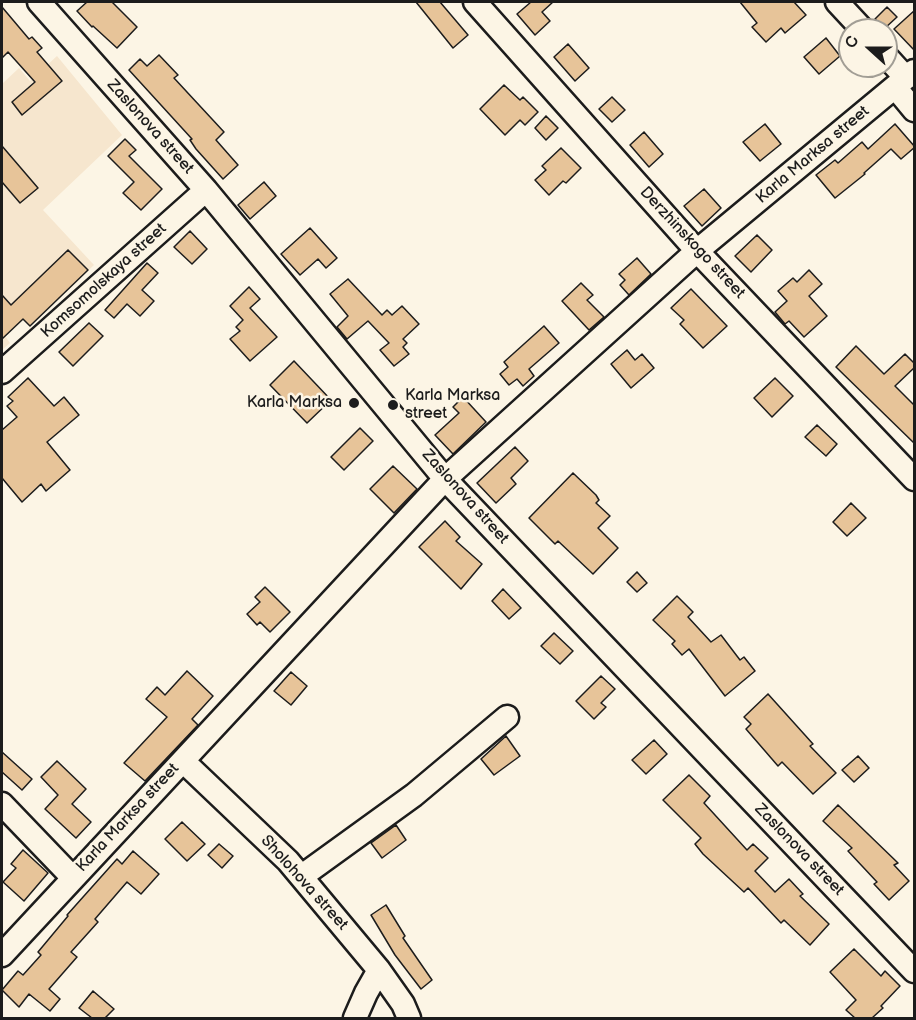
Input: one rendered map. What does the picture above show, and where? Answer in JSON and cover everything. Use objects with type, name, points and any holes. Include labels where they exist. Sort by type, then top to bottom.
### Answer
[{"type":"street","name":"Zaslonova street","points":[[39,2],[206,190],[446,479],[915,971]]},
{"type":"street","name":"Derzhinskogo street","points":[[475,2],[698,251],[915,479]]},
{"type":"street","points":[[837,2],[852,18]]},
{"type":"street","name":"Karla Marksa street","points":[[2,955],[446,479],[698,251],[905,79]]},
{"type":"street","points":[[905,79],[915,110]]},
{"type":"street","name":"Komsomolskaya street","points":[[2,372],[206,190]]},
{"type":"street","points":[[302,876],[414,795],[507,717]]},
{"type":"street","name":"Sholohova street","points":[[183,761],[302,876],[379,970],[403,1004],[409,1018]]},
{"type":"street","points":[[2,804],[73,878]]},
{"type":"street","points":[[356,1018],[379,970]]},
{"type":"shaded area","points":[[57,56],[122,135],[43,210],[94,265],[30,326],[23,319],[5,336],[10,343],[2,350],[2,84],[19,68],[30,81]]},
{"type":"building","points":[[87,2],[112,2],[137,27],[117,48],[77,11]]},
{"type":"building","points":[[416,2],[440,2],[468,35],[453,48]]},
{"type":"building","points":[[531,2],[553,2],[542,12],[550,21],[535,35],[517,14]]},
{"type":"building","points":[[740,2],[794,2],[806,15],[785,33],[781,28],[766,42],[752,27],[757,23]]},
{"type":"building","points":[[2,7],[29,39],[32,37],[42,48],[37,52],[62,81],[22,115],[12,102],[35,82],[8,52],[2,58]]},
{"type":"building","points":[[887,7],[897,17],[896,18],[876,18]]},
{"type":"building","points":[[915,10],[915,51],[898,33],[898,25]]},
{"type":"building","points":[[826,38],[838,53],[838,58],[819,74],[804,57]]},
{"type":"building","points":[[568,44],[589,68],[575,81],[554,57]]},
{"type":"building","points":[[159,55],[178,75],[174,78],[224,132],[216,140],[238,165],[223,179],[196,149],[190,140],[192,139],[129,70],[140,59],[147,66]]},
{"type":"building","points":[[504,85],[520,100],[523,97],[538,112],[525,125],[520,120],[505,135],[480,109]]},
{"type":"building","points":[[612,97],[625,110],[612,122],[599,109]]},
{"type":"building","points":[[546,116],[558,128],[546,140],[535,128]]},
{"type":"building","points":[[765,124],[781,144],[760,161],[743,142]]},
{"type":"building","points":[[895,124],[915,147],[901,159],[891,149],[835,198],[816,175],[835,160],[838,163],[862,142],[868,149]]},
{"type":"building","points":[[644,132],[663,154],[649,167],[630,145]]},
{"type":"building","points":[[125,139],[136,150],[129,156],[162,189],[141,210],[123,193],[134,182],[108,156]]},
{"type":"building","points":[[2,146],[38,188],[20,203],[2,182]]},
{"type":"building","points":[[561,148],[581,168],[549,195],[535,180],[546,170],[542,166]]},
{"type":"building","points":[[264,182],[276,196],[250,219],[238,205]]},
{"type":"building","points":[[704,189],[721,208],[702,226],[684,206]]},
{"type":"building","points":[[310,228],[337,258],[326,268],[318,259],[300,275],[281,254]]},
{"type":"building","points":[[190,231],[207,249],[192,264],[174,247]]},
{"type":"building","points":[[757,235],[772,250],[751,272],[735,256]]},
{"type":"building","points":[[68,250],[88,270],[30,326],[23,319],[2,339],[2,295],[11,305]]},
{"type":"building","points":[[637,258],[651,274],[629,295],[620,285],[625,280],[619,274]]},
{"type":"building","points":[[147,263],[158,273],[142,290],[154,301],[140,316],[127,304],[114,318],[105,310]]},
{"type":"building","points":[[809,270],[822,284],[809,296],[827,316],[804,337],[789,321],[785,324],[775,312],[787,301],[778,291],[793,278],[797,282]]},
{"type":"building","points":[[348,279],[382,315],[387,310],[392,315],[402,306],[419,324],[403,339],[407,343],[403,347],[409,354],[394,366],[380,350],[389,343],[368,321],[347,339],[337,327],[348,316],[330,294]]},
{"type":"building","points":[[581,283],[593,295],[587,300],[604,317],[589,330],[562,301]]},
{"type":"building","points":[[249,287],[260,299],[250,308],[277,337],[250,361],[230,339],[240,331],[236,327],[243,320],[230,306]]},
{"type":"building","points":[[691,289],[727,326],[703,348],[680,324],[684,320],[671,308]]},
{"type":"building","points":[[89,323],[103,336],[73,366],[59,352]]},
{"type":"building","points":[[544,326],[559,343],[529,369],[534,376],[523,386],[517,379],[509,385],[500,374],[508,367],[504,362]]},
{"type":"building","points":[[856,346],[884,374],[905,354],[915,364],[915,367],[895,386],[915,406],[915,444],[836,367]]},
{"type":"building","points":[[627,350],[635,360],[642,354],[654,368],[631,388],[611,364]]},
{"type":"building","points":[[294,361],[331,400],[307,423],[270,385]]},
{"type":"building","points":[[28,378],[54,406],[64,397],[79,415],[47,442],[70,470],[46,491],[41,484],[22,502],[2,478],[2,430],[17,417],[7,406],[13,401],[8,397]]},
{"type":"building","points":[[775,378],[793,396],[772,417],[754,398]]},
{"type":"building","points":[[463,397],[486,422],[453,454],[435,435],[459,413],[453,407]]},
{"type":"building","points":[[817,425],[837,444],[826,456],[805,437]]},
{"type":"building","points":[[360,428],[373,441],[344,470],[331,457]]},
{"type":"building","points":[[515,447],[528,461],[511,478],[516,484],[496,503],[477,483]]},
{"type":"building","points":[[393,466],[417,489],[394,513],[370,489]]},
{"type":"building","points":[[573,473],[596,495],[599,500],[596,503],[610,516],[598,528],[618,548],[593,574],[558,541],[555,544],[529,518]]},
{"type":"building","points":[[851,503],[866,518],[847,536],[833,522]]},
{"type":"building","points":[[445,521],[460,537],[456,541],[482,564],[461,589],[419,547]]},
{"type":"building","points":[[637,572],[647,583],[637,592],[627,582]]},
{"type":"building","points":[[265,587],[290,612],[270,632],[260,622],[257,625],[247,614],[260,602],[255,597]]},
{"type":"building","points":[[503,589],[521,608],[509,619],[492,601]]},
{"type":"building","points":[[677,596],[693,612],[688,617],[711,642],[721,635],[740,660],[744,657],[755,671],[725,696],[689,649],[682,655],[672,644],[675,641],[653,620]]},
{"type":"building","points":[[554,633],[573,651],[560,664],[541,646]]},
{"type":"building","points":[[187,671],[213,696],[192,719],[198,725],[145,781],[124,763],[167,717],[146,699],[157,687],[165,695]]},
{"type":"building","points":[[291,672],[307,686],[291,705],[274,691]]},
{"type":"building","points":[[601,676],[615,689],[601,703],[606,707],[594,719],[576,701]]},
{"type":"building","points":[[768,694],[813,744],[810,746],[836,773],[813,794],[782,762],[778,766],[746,729],[751,724],[744,717]]},
{"type":"building","points":[[506,736],[520,756],[494,775],[481,759]]},
{"type":"building","points":[[654,740],[667,754],[646,774],[632,760]]},
{"type":"building","points":[[2,752],[32,779],[22,790],[2,772]]},
{"type":"building","points":[[858,756],[869,768],[854,782],[842,770]]},
{"type":"building","points":[[57,761],[86,789],[72,804],[91,822],[76,838],[45,809],[58,795],[41,777]]},
{"type":"building","points":[[689,775],[710,796],[704,803],[747,850],[753,844],[768,858],[755,871],[775,892],[789,879],[803,894],[800,896],[829,924],[810,945],[784,920],[781,923],[748,888],[744,892],[703,854],[695,844],[701,838],[663,800]]},
{"type":"building","points":[[838,805],[898,863],[894,865],[909,881],[889,900],[874,884],[877,882],[848,851],[852,848],[823,821]]},
{"type":"building","points":[[182,822],[205,844],[187,861],[165,839]]},
{"type":"building","points":[[396,825],[406,840],[382,858],[371,843]]},
{"type":"building","points":[[219,844],[233,856],[222,868],[208,855]]},
{"type":"building","points":[[23,850],[48,873],[24,901],[3,882],[16,868],[11,864]]},
{"type":"building","points":[[133,851],[159,874],[141,894],[127,882],[95,919],[98,922],[71,952],[77,957],[49,989],[60,999],[50,1011],[29,994],[19,1007],[2,990],[18,971],[23,975],[41,955],[38,952],[67,915],[117,859],[122,864]]},
{"type":"building","points":[[386,905],[405,936],[403,938],[432,980],[421,989],[395,955],[371,915]]},
{"type":"building","points":[[854,949],[881,976],[885,971],[900,986],[872,1018],[855,1018],[846,1010],[856,1000],[830,972]]},
{"type":"building","points":[[93,991],[114,1009],[105,1018],[92,1018],[79,1008]]},
{"type":"place","name":"Karla Marksa","points":[[354,403]]},
{"type":"place","name":"Karla Marksa street","points":[[393,405]]}]
